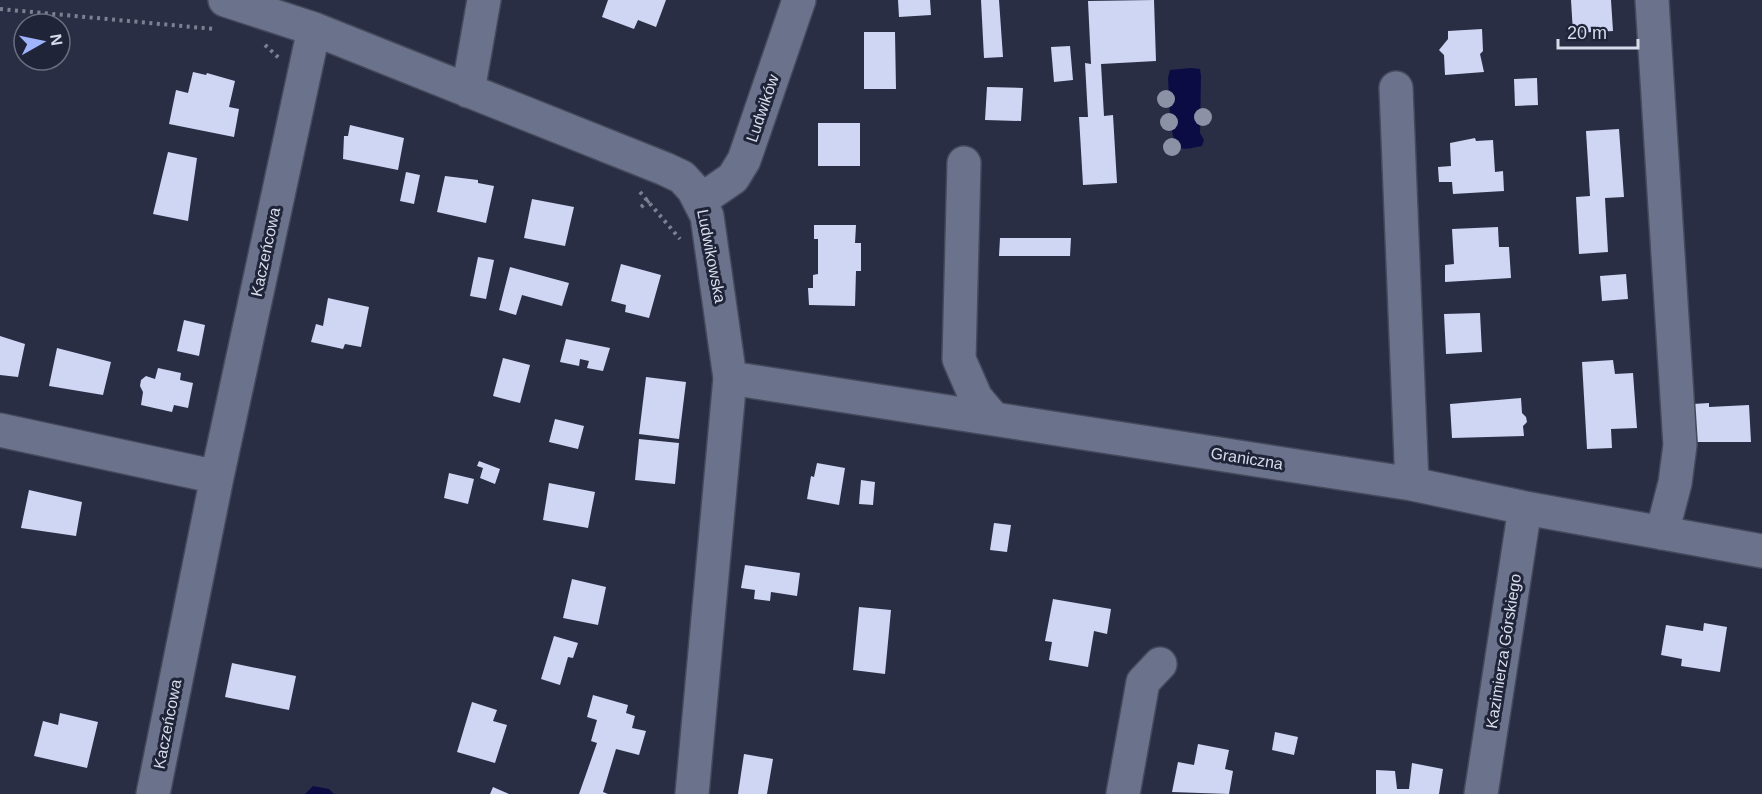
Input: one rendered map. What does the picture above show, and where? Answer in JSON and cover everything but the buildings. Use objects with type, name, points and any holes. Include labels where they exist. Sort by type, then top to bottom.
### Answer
[{"type":"street","points":[[468,91],[484,0]]},
{"type":"street","name":"Ludwików","points":[[701,200],[733,178],[744,160],[799,0]]},
{"type":"street","points":[[1652,0],[1680,445],[1675,483],[1662,533]]},
{"type":"street","name":"Ludwikowska","points":[[225,15],[314,29],[665,169],[682,177],[701,200],[711,237],[730,378],[692,794]]},
{"type":"street","name":"Kaczeńcowa","points":[[153,794],[217,477],[314,29]]},
{"type":"street","points":[[1396,88],[1413,484]]},
{"type":"street","points":[[932,409],[952,391],[959,359],[964,163]]},
{"type":"street","points":[[959,359],[976,398],[993,418]]},
{"type":"street","name":"Graniczna","points":[[730,378],[1413,484],[1525,508],[1762,551]]},
{"type":"street","points":[[0,430],[217,477]]},
{"type":"street","name":"Kazimierza Górskiego","points":[[1481,794],[1525,508]]},
{"type":"street","points":[[1123,794],[1143,682],[1160,664]]},
{"type":"path","points":[[0,9],[225,15]]},
{"type":"path","points":[[258,40],[285,63]]},
{"type":"path","points":[[632,184],[686,246]]},
{"type":"shaded area","points":[[1200,69],[1200,133],[1204,140],[1202,146],[1184,149],[1179,147],[1173,136],[1168,78],[1170,70]]},
{"type":"shaded area","points":[[313,786],[329,789],[334,794],[305,794]]}]
